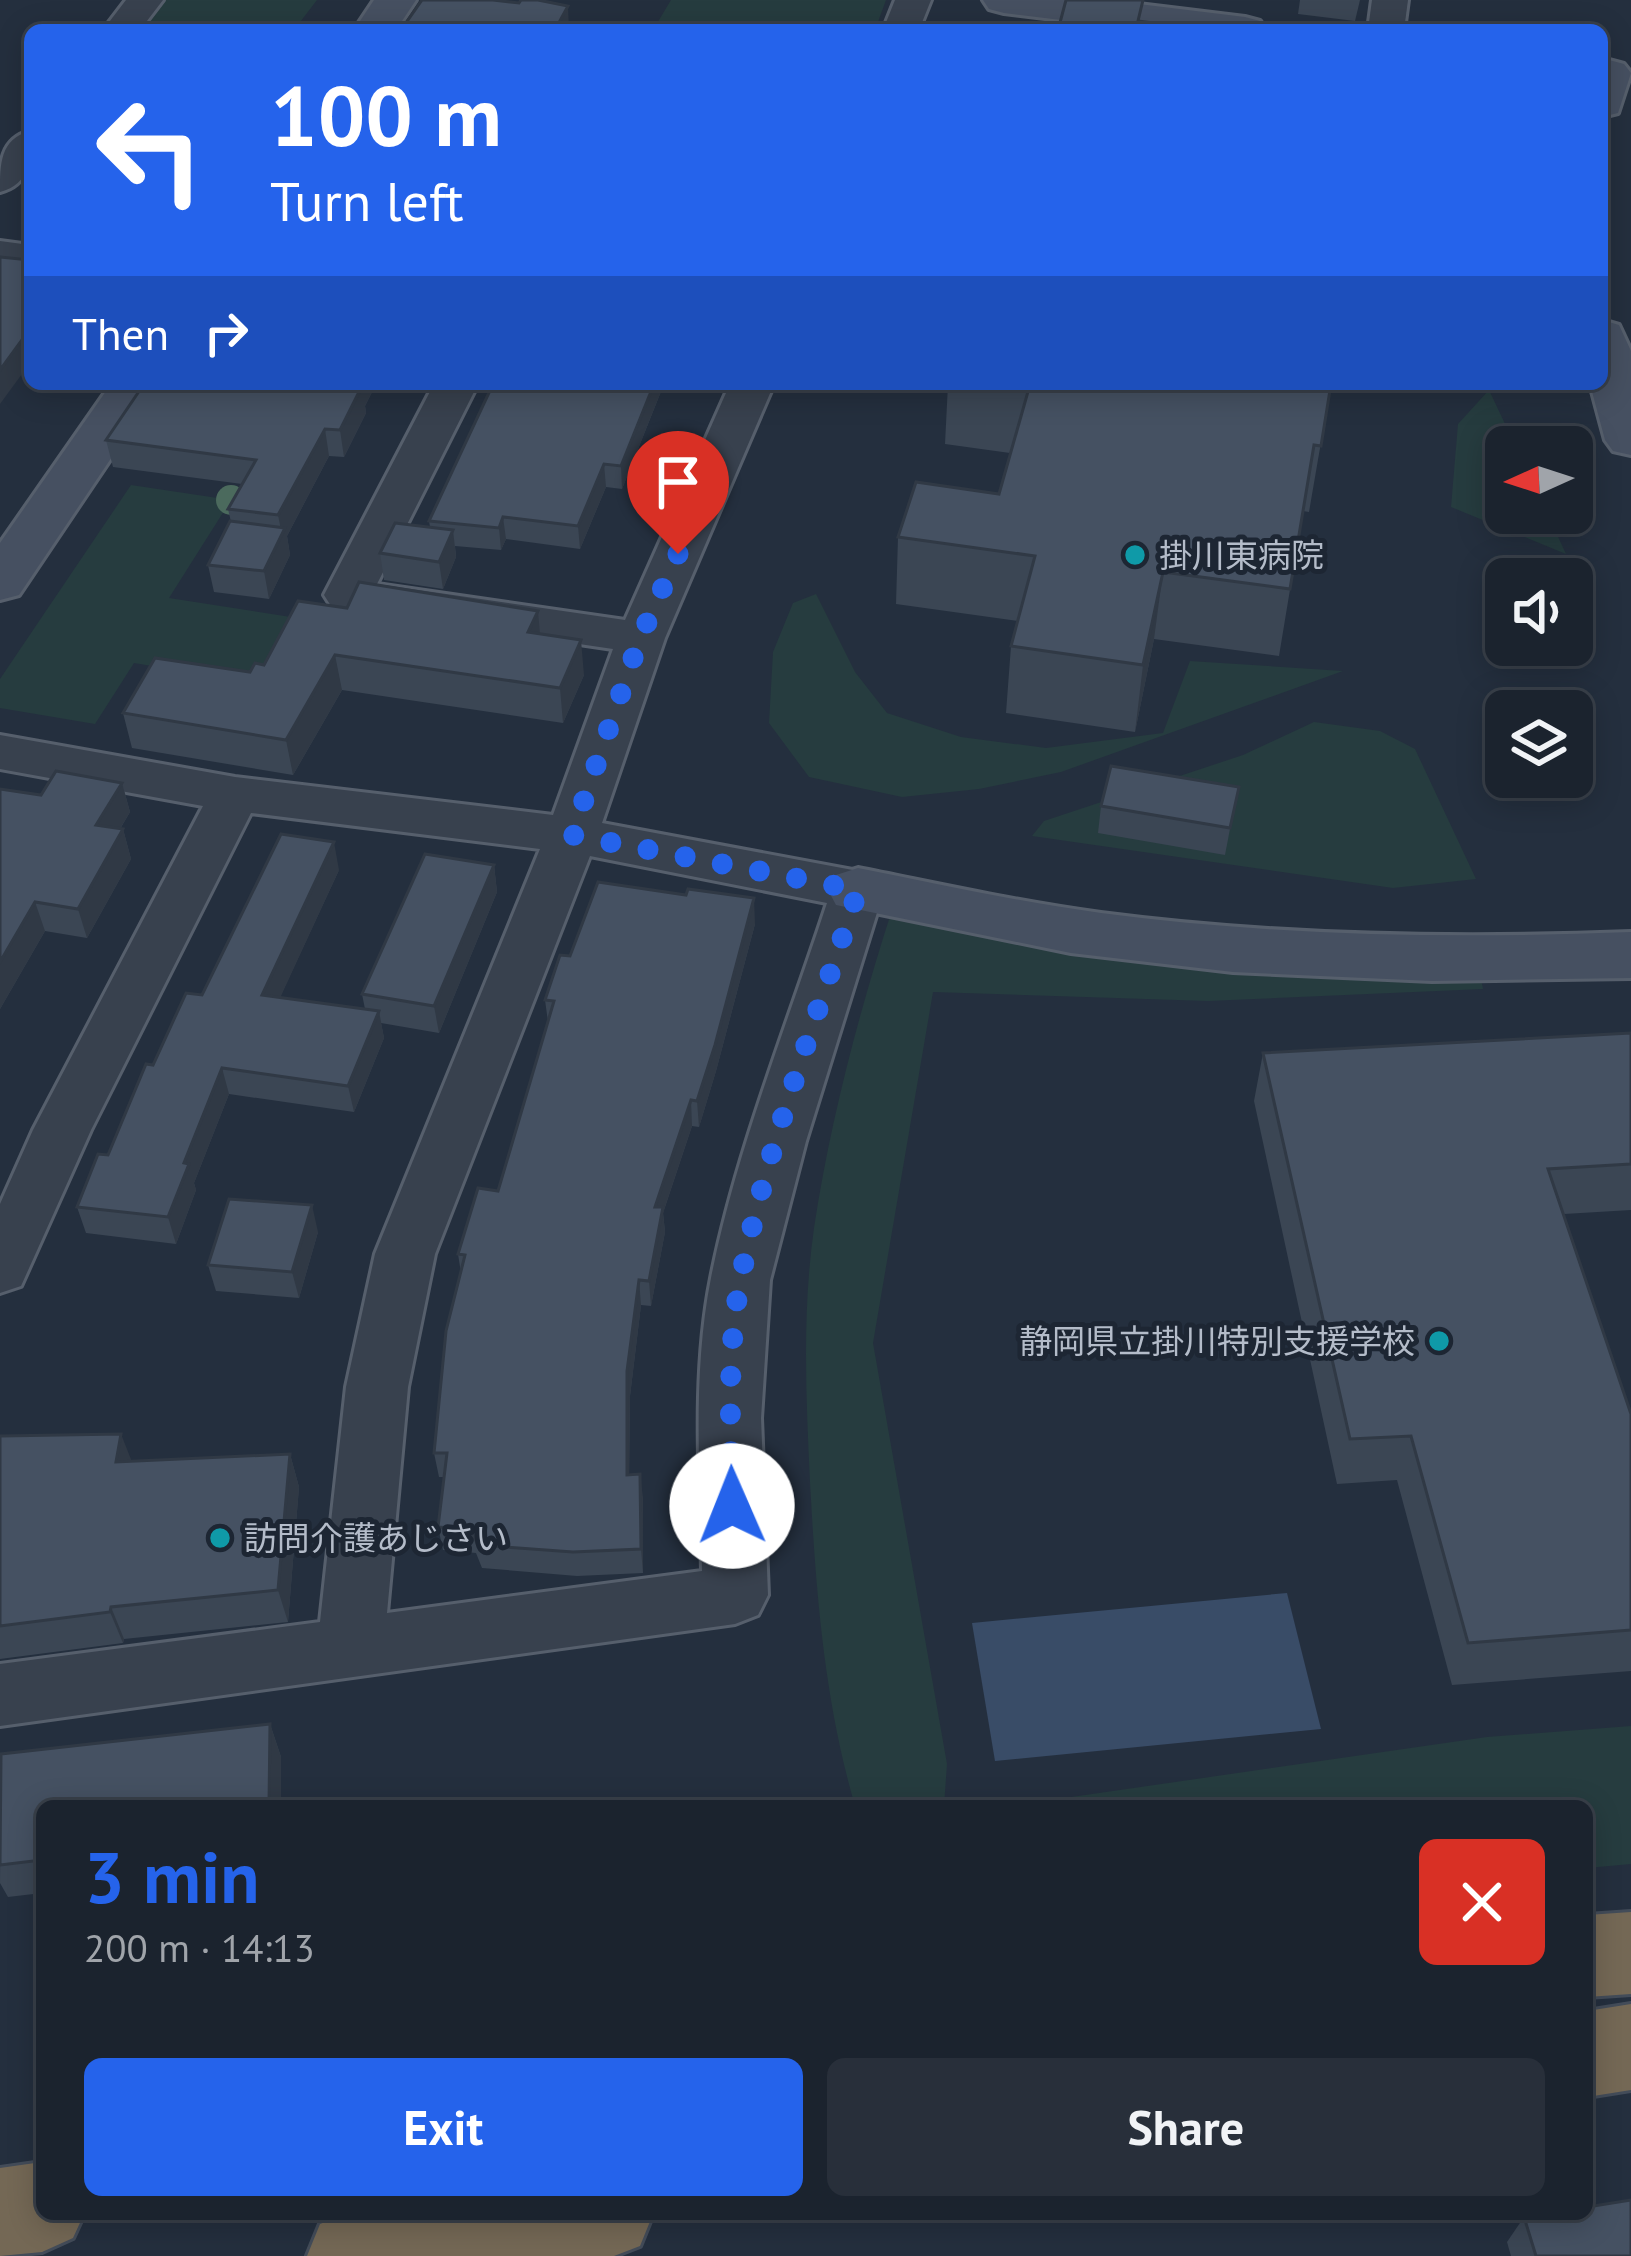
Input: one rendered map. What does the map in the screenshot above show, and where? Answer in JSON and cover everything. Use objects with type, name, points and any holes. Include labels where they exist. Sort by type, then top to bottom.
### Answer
[{"type":"highway","points":[[1593,1956],[1631,1953]]},
{"type":"highway","points":[[1593,2056],[1631,2047]]},
{"type":"highway","points":[[1593,2057],[1631,2060]]},
{"type":"highway","points":[[0,2213],[36,2208]]},
{"type":"highway","points":[[352,2256],[571,2220]]},
{"type":"street","points":[[126,24],[145,0]]},
{"type":"street","points":[[1004,0],[1197,24]]},
{"type":"street","points":[[0,180],[24,150]]},
{"type":"street","points":[[1608,357],[1631,440]]},
{"type":"street","points":[[0,583],[132,390]]},
{"type":"street","points":[[453,390],[348,595],[640,638]]},
{"type":"street","points":[[351,1647],[377,1387],[405,1254],[572,835],[640,638],[749,390]]},
{"type":"street","points":[[0,752],[235,794],[572,835],[1099,934],[1300,955],[1519,960],[1631,955]]},
{"type":"street","points":[[0,1269],[62,1130],[235,794]]},
{"type":"street","points":[[0,1695],[735,1594],[730,1418],[740,1280],[777,1141],[858,890]]},
{"type":"green space","points":[[156,0],[317,0],[299,24],[138,24]]},
{"type":"green space","points":[[671,0],[886,0],[877,24],[657,24]]},
{"type":"green space","points":[[1489,390],[1506,426],[1485,426],[1485,521],[1451,507],[1458,424]]},
{"type":"green space","points":[[131,485],[231,500],[169,598],[297,618],[259,684],[134,663],[95,724],[0,708],[0,679]]},
{"type":"green space","points":[[1517,534],[1557,534],[1566,554]]},
{"type":"green space","points":[[816,594],[855,672],[887,713],[961,737],[1046,748],[1163,733],[1190,661],[1343,671],[1061,772],[979,789],[902,797],[809,777],[769,723],[773,652],[793,603]]},
{"type":"green space","points":[[1314,722],[1380,731],[1415,749],[1476,879],[1393,888],[1032,836],[1044,821],[1243,755]]},
{"type":"green space","points":[[892,910],[1479,969],[1483,989],[1208,1001],[933,992],[873,1343],[947,1764],[944,1800],[853,1800],[829,1685],[819,1605],[807,1419],[808,1291],[828,1148]]},
{"type":"green space","points":[[1631,1726],[1631,1864],[1593,1867],[1593,1800],[1051,1800],[1487,1737]]},
{"type":"water","points":[[1287,1593],[1321,1729],[995,1761],[972,1623]]},
{"type":"building","points":[[422,0],[538,0],[568,6],[558,24],[405,24]]},
{"type":"building","points":[[1066,0],[1143,0],[1138,21],[1161,24],[1060,24]]},
{"type":"building","points":[[0,257],[24,259],[24,337],[0,370]]},
{"type":"building","points":[[140,390],[360,390],[340,430],[325,429],[278,515],[228,509],[256,460],[106,440]]},
{"type":"building","points":[[490,390],[652,390],[621,466],[604,464],[578,526],[503,517],[499,528],[429,521]]},
{"type":"building","name":"掛川東病院","points":[[1028,390],[1330,390],[1321,446],[1314,445],[1290,589],[1163,572],[1143,665],[1011,646],[1035,556],[898,537],[916,482],[999,494]]},
{"type":"building","points":[[230,521],[285,528],[264,571],[208,565]]},
{"type":"building","points":[[395,523],[453,530],[439,562],[380,553]]},
{"type":"building","points":[[359,582],[538,611],[528,632],[581,640],[560,688],[335,655],[286,740],[123,713],[155,658],[250,672],[255,663],[264,665],[298,601],[347,608]]},
{"type":"building","points":[[1111,766],[1239,787],[1230,828],[1101,806]]},
{"type":"building","points":[[56,771],[122,783],[96,825],[123,829],[78,909],[35,902],[0,962],[0,789],[41,795]]},
{"type":"building","points":[[281,834],[334,842],[262,995],[379,1011],[348,1086],[222,1068],[168,1217],[77,1207],[98,1154],[108,1155],[146,1064],[153,1065],[186,993],[202,995]]},
{"type":"building","points":[[425,854],[494,865],[434,1006],[362,994]]},
{"type":"building","points":[[598,882],[686,895],[688,889],[754,898],[715,1045],[655,1207],[663,1207],[649,1281],[639,1280],[627,1371],[627,1475],[640,1474],[641,1549],[573,1552],[478,1545],[471,1530],[438,1527],[447,1453],[434,1453],[446,1331],[465,1255],[458,1254],[478,1188],[498,1191],[554,1001],[545,1000],[560,955],[570,956]]},
{"type":"building","name":"静岡県立掛川特別支援学校","points":[[1631,1033],[1631,1164],[1548,1169],[1631,1414],[1631,1630],[1468,1643],[1411,1436],[1350,1439],[1263,1053]]},
{"type":"building","points":[[229,1199],[312,1205],[292,1272],[208,1265]]},
{"type":"building","points":[[121,1434],[116,1462],[290,1454],[278,1590],[111,1607],[110,1612],[0,1626],[0,1436]]},
{"type":"building","points":[[270,1724],[269,1800],[36,1800],[36,1861],[0,1865],[1,1754]]},
{"type":"building","points":[[1631,2200],[1631,2256],[1536,2256],[1525,2220],[1593,2220],[1593,2206]]},
{"type":"place","name":"掛川東病院","points":[[1135,555]]},
{"type":"place","name":"静岡県立掛川特別支援学校","points":[[1439,1341]]},
{"type":"place","name":"訪問介護あじさい","points":[[220,1538]]},
{"type":"route","points":[[678,554],[640,638],[572,835],[858,890],[777,1141],[740,1280],[730,1418],[732,1506]]}]
